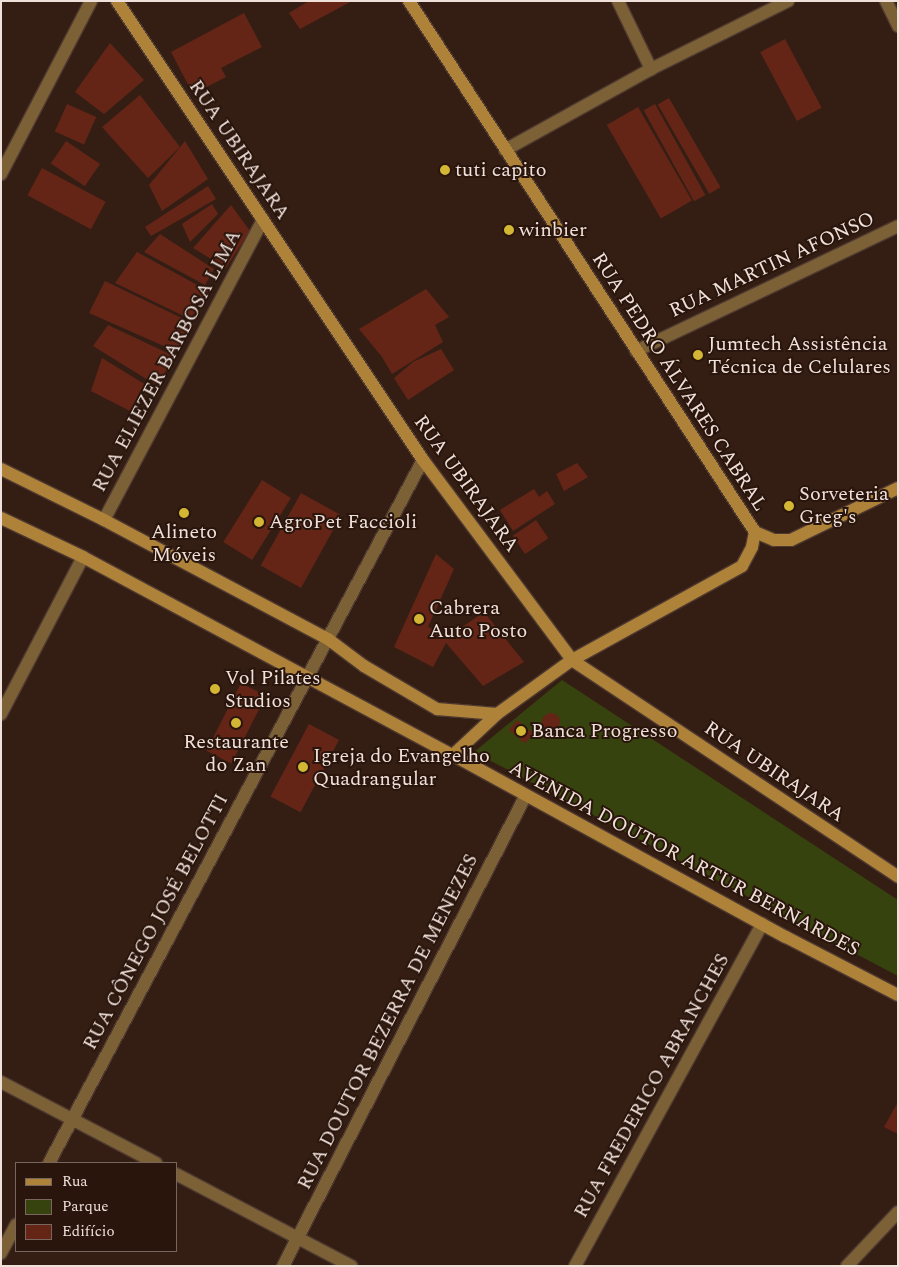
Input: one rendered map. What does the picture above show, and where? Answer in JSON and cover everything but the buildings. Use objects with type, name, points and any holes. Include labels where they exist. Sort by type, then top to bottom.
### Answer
[{"type":"main road","name":"RUA UBIRAJARA","points":[[117,1],[423,460],[572,660],[898,877]]},
{"type":"main road","name":"RUA PEDRO ÁLVARES CABRAL","points":[[409,1],[755,532]]},
{"type":"main road","points":[[1,469],[104,520],[328,639],[364,666],[436,708],[497,714]]},
{"type":"main road","points":[[453,755],[497,714],[572,660],[742,566],[752,547],[755,532],[774,540],[791,540],[898,488]]},
{"type":"main road","name":"AVENIDA DOUTOR ARTUR BERNARDES","points":[[1,518],[83,557],[453,755],[762,924],[898,995]]},
{"type":"street","points":[[1,174],[91,1]]},
{"type":"street","points":[[618,1],[651,69]]},
{"type":"street","points":[[505,150],[651,69],[788,1]]},
{"type":"street","points":[[886,1],[898,26]]},
{"type":"street","name":"RUA ELIEZER BARBOSA LIMA","points":[[104,520],[263,220]]},
{"type":"street","name":"RUA MARTIN AFONSO","points":[[636,350],[898,226]]},
{"type":"street","name":"RUA CÔNEGO JOSÉ BELOTTI","points":[[50,1162],[423,460]]},
{"type":"street","points":[[1,714],[83,557]]},
{"type":"street","name":"RUA DOUTOR BEZERRA DE MENEZES","points":[[283,1266],[526,795]]},
{"type":"street","name":"RUA FREDERICO ABRANCHES","points":[[575,1266],[762,924]]},
{"type":"street","points":[[1,1082],[154,1162]]},
{"type":"street","points":[[178,1175],[351,1266]]},
{"type":"street","points":[[847,1266],[898,1212]]},
{"type":"street","points":[[1,1254],[15,1227]]},
{"type":"green space","points":[[562,680],[898,900],[898,976],[474,752]]},
{"type":"place","name":"tuti capito","points":[[445,170]]},
{"type":"place","name":"winbier","points":[[509,230]]},
{"type":"place","name":"Jumtech Assistência Técnica de Celulares","points":[[698,355]]},
{"type":"place","name":"Sorveteria Greg's","points":[[789,506]]},
{"type":"place","name":"Alineto Móveis","points":[[184,513]]},
{"type":"place","name":"AgroPet Faccioli","points":[[259,522]]},
{"type":"place","name":"Cabrera Auto Posto","points":[[419,619]]},
{"type":"place","name":"Vol Pilates Studios","points":[[215,689]]},
{"type":"place","name":"Restaurante do Zan","points":[[236,723]]},
{"type":"place","name":"Banca Progresso","points":[[521,731]]},
{"type":"place","name":"Igreja do Evangelho Quadrangular","points":[[303,767]]}]
